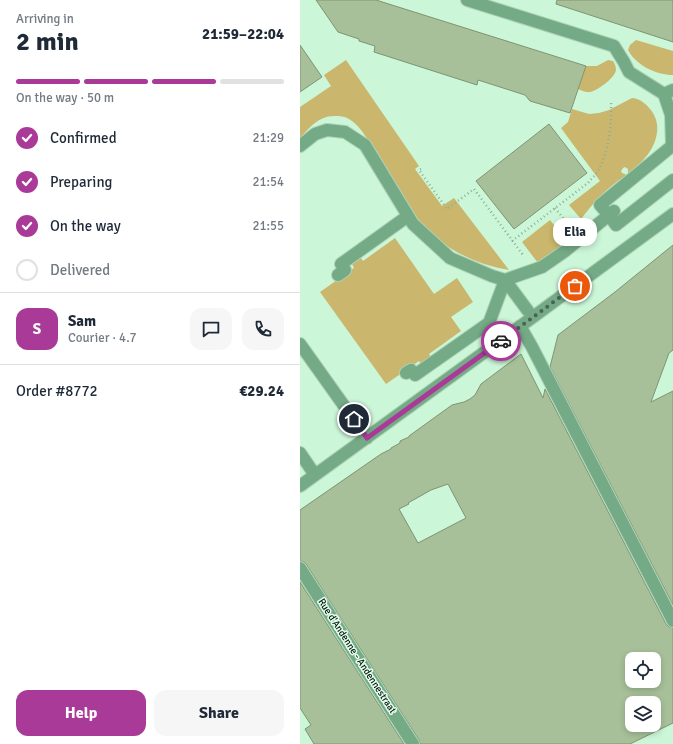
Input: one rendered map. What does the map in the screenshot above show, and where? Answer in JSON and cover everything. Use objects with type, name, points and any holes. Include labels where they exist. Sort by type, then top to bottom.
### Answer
[{"type":"street","points":[[471,1],[614,46],[629,72],[669,92],[672,147],[600,205],[612,213],[616,225],[673,180]]},
{"type":"street","points":[[300,146],[315,134],[327,130],[345,132],[364,145],[413,224],[450,258],[505,280],[528,311]]},
{"type":"street","points":[[406,373],[411,370],[415,375],[444,350],[489,322],[505,280],[533,268],[542,267],[565,251],[577,234],[612,213]]},
{"type":"street","points":[[300,486],[534,317],[673,214]]},
{"type":"street","points":[[338,275],[345,270],[340,264],[369,247],[408,216]]},
{"type":"street","points":[[489,322],[497,333]]},
{"type":"street","points":[[520,326],[673,621]]},
{"type":"street","points":[[300,344],[367,438]]},
{"type":"street","points":[[300,453],[315,475]]},
{"type":"street","name":"Rue d'Andenne - Andennestraat","points":[[300,568],[413,744]]},
{"type":"path","points":[[512,241],[588,183],[598,170],[607,146],[612,115],[611,101]]},
{"type":"path","points":[[421,169],[419,170],[447,209],[474,189],[533,268]]},
{"type":"path","points":[[555,208],[577,234]]},
{"type":"shaded area","points":[[636,40],[673,51],[673,75],[653,71],[641,65],[628,50],[630,45]]},
{"type":"shaded area","points":[[346,60],[419,166],[415,169],[442,206],[454,198],[509,270],[468,258],[444,244],[433,235],[423,225],[404,200],[366,137],[354,122],[344,117],[329,116],[315,123],[300,138],[300,107],[331,86],[324,75]]},
{"type":"shaded area","points":[[608,60],[613,61],[616,70],[609,81],[600,88],[591,92],[585,92],[578,89],[586,66],[597,66]]},
{"type":"shaded area","points":[[632,98],[644,103],[654,115],[657,128],[655,141],[649,153],[628,174],[628,169],[625,167],[623,168],[621,171],[622,173],[627,175],[613,184],[591,206],[581,219],[569,205],[600,181],[561,128],[568,122],[572,109],[589,114],[599,113],[609,110]]},
{"type":"shaded area","points":[[550,220],[566,240],[554,253],[538,263],[522,242]]},
{"type":"shaded area","points":[[395,238],[434,294],[457,278],[473,302],[451,317],[461,331],[429,354],[431,357],[421,364],[419,361],[386,384],[320,292],[354,268],[352,264],[361,258],[363,261]]},
{"type":"building","points":[[316,0],[376,0],[586,66],[570,113],[530,101],[525,95],[478,80],[477,85],[374,52],[375,46],[338,32]]},
{"type":"building","points":[[557,0],[673,0],[673,42],[556,4]]},
{"type":"building","points":[[300,45],[322,77],[300,92]]},
{"type":"building","points":[[549,124],[587,173],[514,229],[476,181]]},
{"type":"building","points":[[673,245],[673,350],[669,353],[651,402],[673,391],[673,605],[550,367],[558,335],[615,292]]},
{"type":"building","points":[[521,354],[543,398],[545,389],[666,624],[673,628],[673,723],[661,729],[661,696],[625,696],[625,732],[655,732],[630,744],[420,744],[419,740],[306,564],[300,561],[300,510],[381,454],[400,443],[400,441],[409,437],[452,405],[464,402],[475,395],[481,384]],"holes":[[[448,484],[466,518],[418,543],[399,509],[431,490]]]},
{"type":"building","points":[[300,582],[404,744],[314,744],[305,729],[311,725],[300,708]]},
{"type":"way so far","points":[[501,341],[575,286]]},
{"type":"place","name":"Elia","points":[[575,286]]},
{"type":"route","points":[[354,419],[367,438],[501,341]]}]
